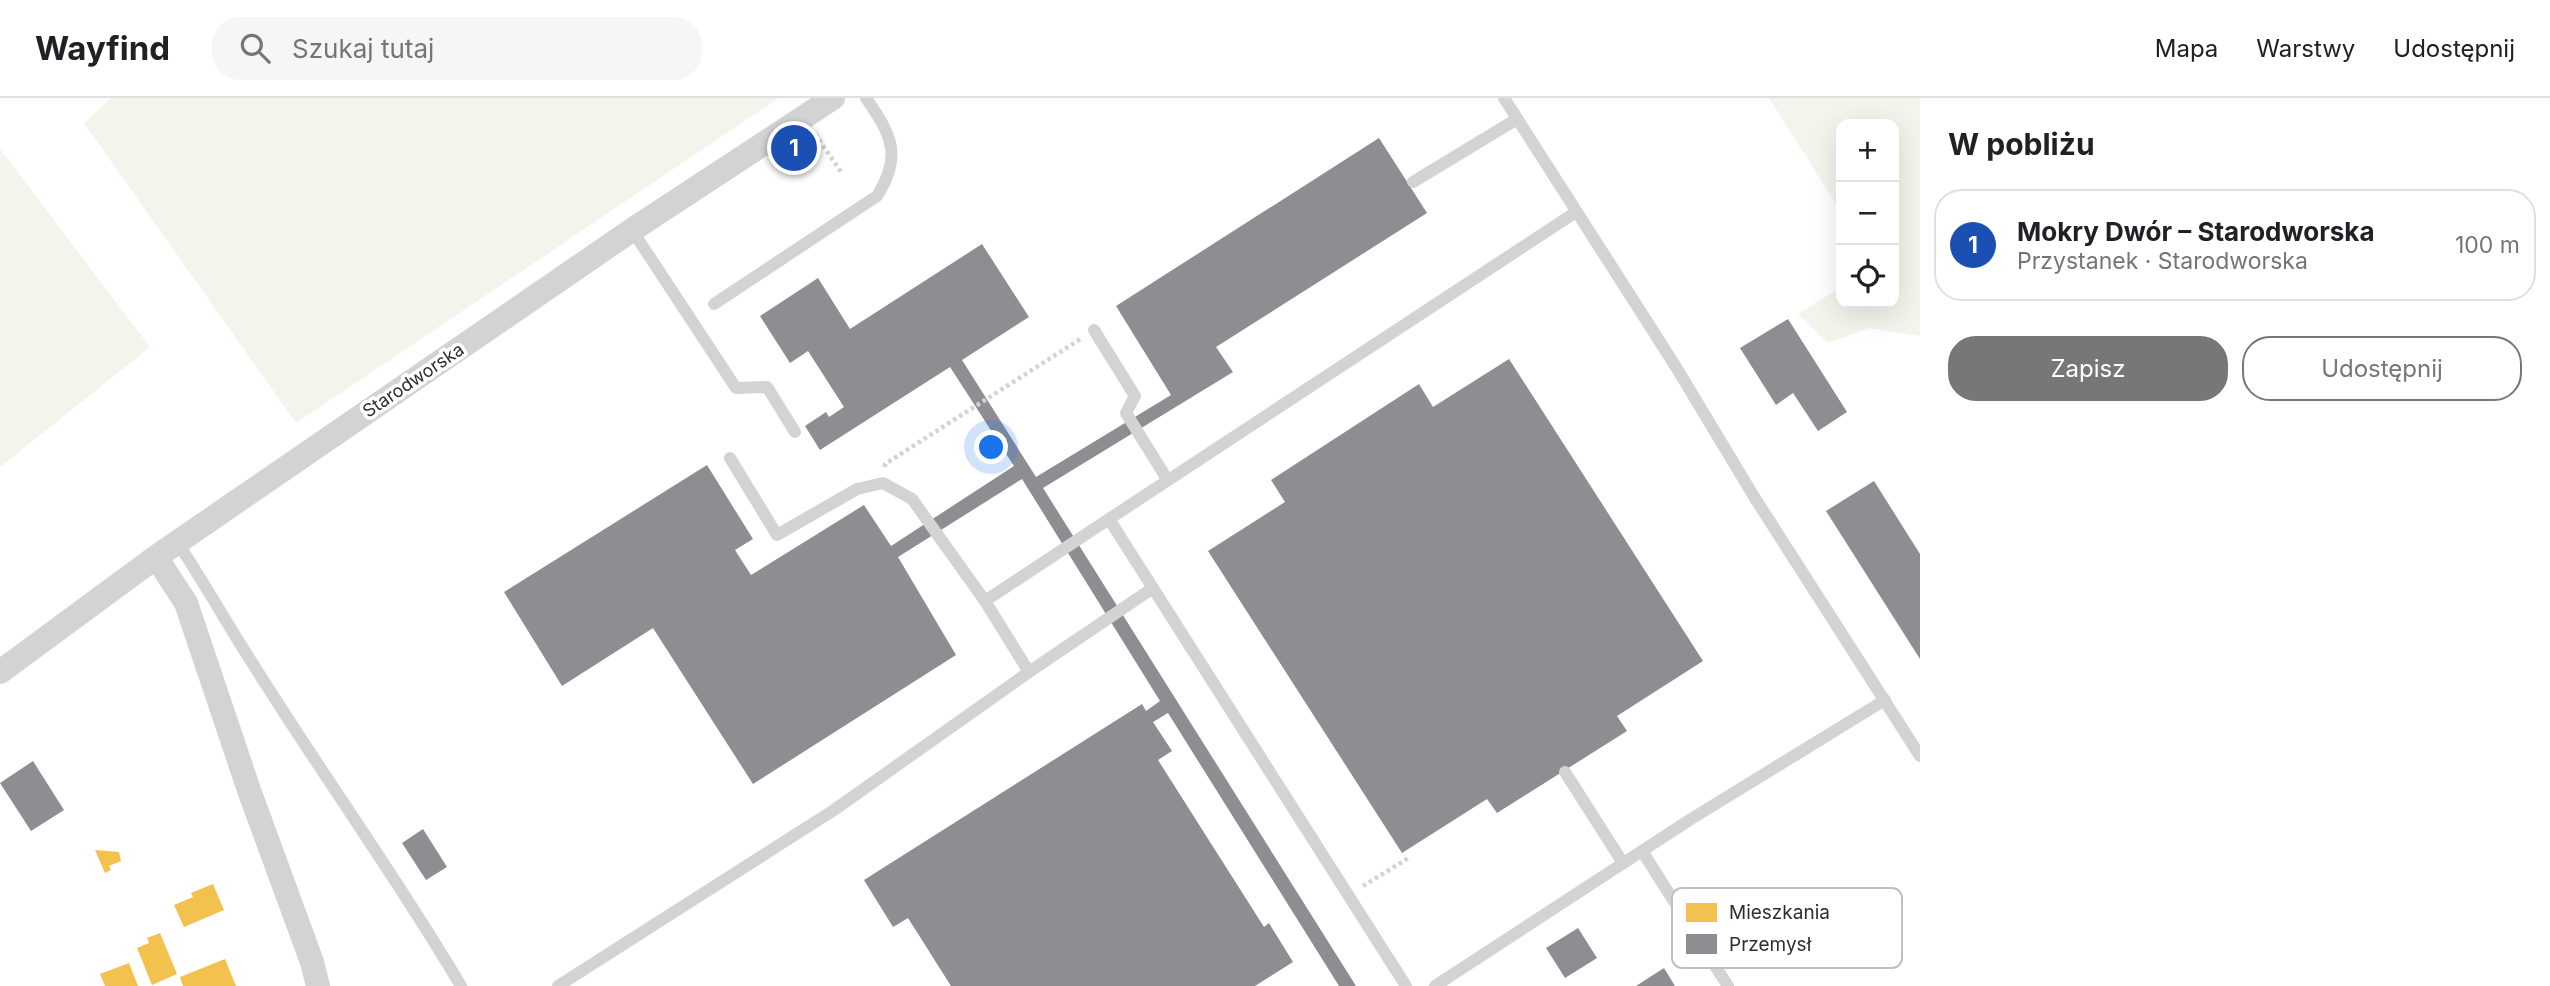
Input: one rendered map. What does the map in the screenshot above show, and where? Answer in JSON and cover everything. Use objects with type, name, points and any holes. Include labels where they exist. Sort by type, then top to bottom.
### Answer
[{"type":"street","name":"Starodworska","points":[[0,672],[177,542],[632,230],[833,98]]},
{"type":"street","points":[[156,557],[186,603],[250,793],[312,962],[318,986]]},
{"type":"lane","points":[[714,304],[877,196],[888,179],[892,148],[888,133],[866,98]]},
{"type":"lane","points":[[1504,98],[1920,756]]},
{"type":"lane","points":[[1413,182],[1517,119]]},
{"type":"lane","points":[[985,601],[1576,212]]},
{"type":"lane","points":[[632,230],[736,388],[767,387],[795,432]]},
{"type":"lane","points":[[1094,330],[1135,396],[1126,413],[1167,480]]},
{"type":"lane","points":[[730,458],[777,535],[857,489],[883,483],[912,499],[985,601],[1029,672]]},
{"type":"lane","points":[[1109,519],[1406,986]]},
{"type":"lane","points":[[177,542],[252,663],[422,920],[461,986]]},
{"type":"lane","points":[[558,986],[834,810],[1153,588]]},
{"type":"lane","points":[[1435,986],[1623,863],[1885,700]]},
{"type":"lane","points":[[1565,772],[1623,863]]},
{"type":"lane","points":[[1642,851],[1672,898]]},
{"type":"lane","points":[[1717,968],[1728,986]]},
{"type":"path","points":[[824,147],[841,172]]},
{"type":"path","points":[[883,483],[885,464],[1094,330]]},
{"type":"path","points":[[1349,895],[1410,857]]},
{"type":"shaded area","points":[[111,98],[779,98],[296,423],[84,123]]},
{"type":"shaded area","points":[[1769,98],[1920,98],[1920,336],[1869,328],[1828,343],[1798,314],[1836,290],[1836,308],[1899,308],[1899,119],[1836,119],[1836,204]]},
{"type":"shaded area","points":[[0,149],[150,347],[0,467]]},
{"type":"building: Mieszkania","points":[[95,850],[119,852],[121,861],[109,866],[111,870],[105,873]]},
{"type":"building: Mieszkania","points":[[213,884],[224,910],[184,927],[174,905],[193,897],[191,893]]},
{"type":"building: Mieszkania","points":[[160,933],[177,974],[152,985],[137,948],[149,943],[147,938]]},
{"type":"building: Mieszkania","points":[[225,959],[236,986],[183,986],[180,977]]},
{"type":"building: Mieszkania","points":[[129,963],[138,986],[105,986],[100,974]]},
{"type":"building: Przemysł","points":[[1379,138],[1427,213],[1216,347],[1233,372],[1043,488],[1356,986],[1339,986],[1168,713],[1153,722],[1172,751],[1158,760],[1264,927],[1269,923],[1293,962],[1255,986],[951,986],[908,918],[893,927],[864,880],[1142,704],[1146,711],[1160,701],[1022,479],[898,557],[956,655],[753,784],[653,628],[562,686],[504,592],[707,465],[753,539],[735,550],[751,575],[864,505],[891,546],[1014,466],[950,367],[820,450],[805,426],[826,412],[829,417],[844,407],[808,351],[790,363],[760,316],[818,278],[850,329],[982,244],[1029,317],[962,360],[1036,477],[1171,395],[1116,306]]},
{"type":"building: Przemysł","points":[[1788,319],[1847,412],[1818,431],[1793,393],[1776,405],[1740,348]]},
{"type":"building: Przemysł","points":[[1509,359],[1703,661],[1617,716],[1627,731],[1497,813],[1487,799],[1402,853],[1208,551],[1285,502],[1271,480],[1419,384],[1433,407]]},
{"type":"building: Przemysł","points":[[1874,481],[1920,554],[1920,659],[1826,511]]},
{"type":"building: Przemysł","points":[[33,761],[64,810],[31,831],[0,783]]},
{"type":"building: Przemysł","points":[[423,829],[447,867],[426,880],[402,843]]},
{"type":"building: Przemysł","points":[[1578,928],[1597,958],[1565,978],[1546,948]]},
{"type":"building: Przemysł","points":[[1664,968],[1675,986],[1636,986]]},
{"type":"place","name":"Mokry Dwór – Starodworska","points":[[794,148]]}]
